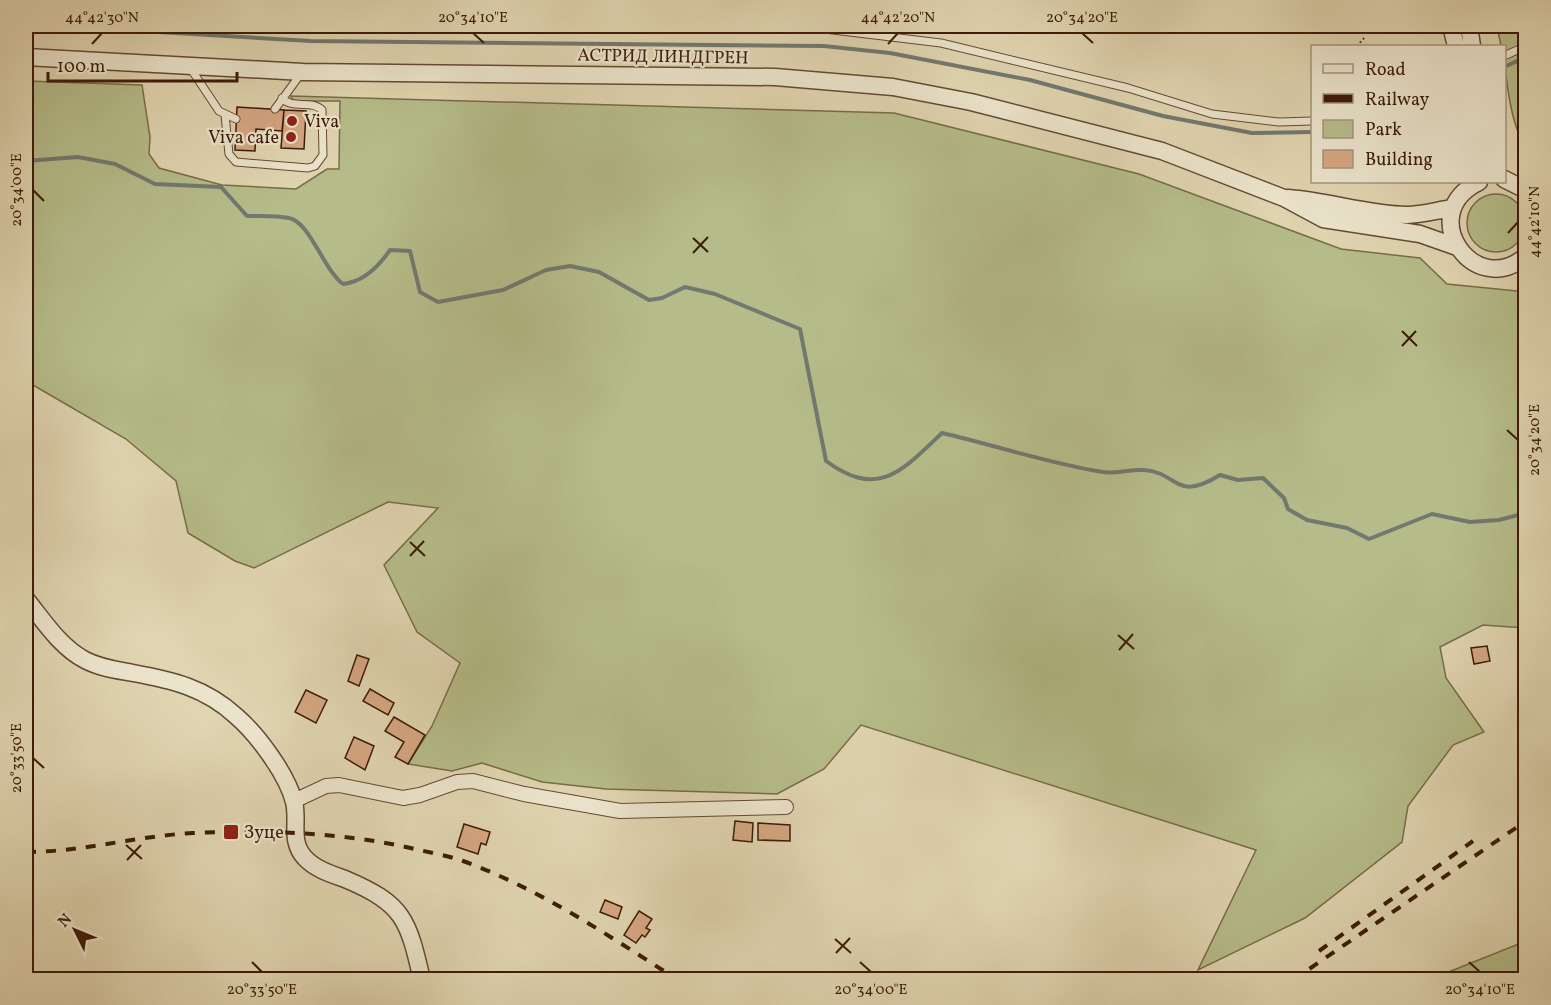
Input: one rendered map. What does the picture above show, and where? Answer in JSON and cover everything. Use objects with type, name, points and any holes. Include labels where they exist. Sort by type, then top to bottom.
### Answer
[{"type":"street","name":"АСТРИД ЛИНДГРЕН","points":[[26,57],[303,72],[775,77],[893,87],[971,102],[1162,151],[1284,198],[1323,219],[1420,234],[1457,247],[1470,260],[1487,267],[1506,267],[1526,256]]},
{"type":"street","points":[[1506,178],[1526,190]]},
{"type":"street","points":[[1457,247],[1451,232],[1453,208],[1460,195],[1474,183]]},
{"type":"street","name":"АСТРИД ЛИНДГРЕН","points":[[1284,198],[1314,200],[1388,214],[1419,214],[1453,208]]},
{"type":"street","points":[[26,599],[64,645],[87,661],[180,683],[205,693],[227,708],[254,734],[294,801],[295,835],[299,850],[315,866],[374,892],[394,907],[411,936],[422,980]]},
{"type":"street","points":[[294,801],[326,786],[339,785],[403,798],[420,795],[457,782],[473,781],[524,794],[620,811],[786,807]]},
{"type":"lane","points":[[308,26],[808,27],[941,43],[1128,88],[1212,114],[1279,122],[1311,121]]},
{"type":"lane","points":[[1506,55],[1526,46]]},
{"type":"lane","points":[[189,67],[225,115],[229,154],[236,162],[308,168],[315,166],[323,155],[322,110],[317,106],[288,104],[282,98]]},
{"type":"lane","points":[[275,109],[303,72]]},
{"type":"lane","points":[[225,115],[236,119]]},
{"type":"path","points":[[1357,45],[1365,37]]},
{"type":"green space","points":[[1497,26],[1525,26],[1525,145],[1512,112],[1507,84],[1506,45],[1501,45]]},
{"type":"green space","points":[[26,81],[142,85],[150,137],[149,154],[159,168],[222,185],[296,189],[327,169],[339,169],[340,101],[293,101],[291,96],[894,113],[1139,174],[1341,249],[1420,258],[1447,284],[1517,291],[1525,286],[1525,628],[1483,625],[1440,647],[1446,678],[1484,732],[1453,745],[1408,806],[1402,842],[1305,918],[1198,970],[1256,850],[861,725],[824,769],[777,794],[606,789],[542,782],[482,763],[452,771],[408,764],[432,726],[460,663],[417,632],[384,565],[438,508],[388,502],[254,568],[235,561],[188,533],[176,481],[126,439],[26,381]]},
{"type":"green space","points":[[1490,194],[1502,194],[1517,202],[1525,217],[1525,229],[1517,244],[1502,252],[1490,252],[1475,244],[1467,229],[1467,217],[1475,202]]},
{"type":"green space","points":[[1521,943],[1525,945],[1525,979],[1431,979]]},
{"type":"building","points":[[237,107],[284,110],[282,131],[256,129],[255,151],[235,150]]},
{"type":"building","points":[[284,110],[306,111],[304,149],[281,148]]},
{"type":"building","points":[[1487,646],[1490,661],[1474,664],[1471,648]]},
{"type":"building","points":[[357,655],[369,659],[359,686],[348,681]]},
{"type":"building","points":[[370,689],[394,703],[388,715],[363,701]]},
{"type":"building","points":[[306,690],[327,700],[316,723],[295,712]]},
{"type":"building","points":[[394,717],[425,735],[408,764],[395,757],[404,742],[385,731]]},
{"type":"building","points":[[354,737],[374,746],[365,770],[345,758]]},
{"type":"building","points":[[735,821],[753,823],[752,842],[733,840]]},
{"type":"building","points":[[758,823],[790,825],[790,841],[758,840]]},
{"type":"building","points":[[464,824],[490,832],[486,845],[481,843],[478,854],[457,847]]},
{"type":"building","points":[[605,900],[622,907],[618,919],[600,912]]},
{"type":"building","points":[[639,911],[652,919],[646,928],[650,930],[636,943],[624,935]]},
{"type":"waterway","points":[[56,26],[311,41],[824,46],[890,53],[1030,80],[1163,116],[1252,133],[1311,132]]},
{"type":"waterway","points":[[1506,66],[1526,57]]},
{"type":"waterway","points":[[26,161],[78,157],[115,164],[155,184],[221,187],[247,216],[278,216],[297,221],[329,268],[343,284],[364,277],[381,262],[390,250],[410,251],[420,292],[438,302],[503,290],[546,270],[570,266],[599,272],[649,300],[662,298],[685,287],[715,294],[800,329],[826,461],[860,478],[875,479],[888,476],[901,469],[942,433],[1083,469],[1108,472],[1139,470],[1155,472],[1185,486],[1205,483],[1220,475],[1238,480],[1263,478],[1284,498],[1288,509],[1307,520],[1347,528],[1369,539],[1432,514],[1470,522],[1499,520],[1526,513]]},
{"type":"railway","points":[[1293,980],[1526,821]]},
{"type":"railway","points":[[26,852],[68,849],[172,835],[222,832],[279,832],[335,836],[391,844],[458,859],[492,872],[574,914],[678,980]]},
{"type":"railway","points":[[1319,951],[1473,841]]},
{"type":"place","name":"Viva","points":[[292,121]]},
{"type":"place","name":"Viva cafe","points":[[291,137]]},
{"type":"place","name":"Зуце","points":[[231,832]]}]
